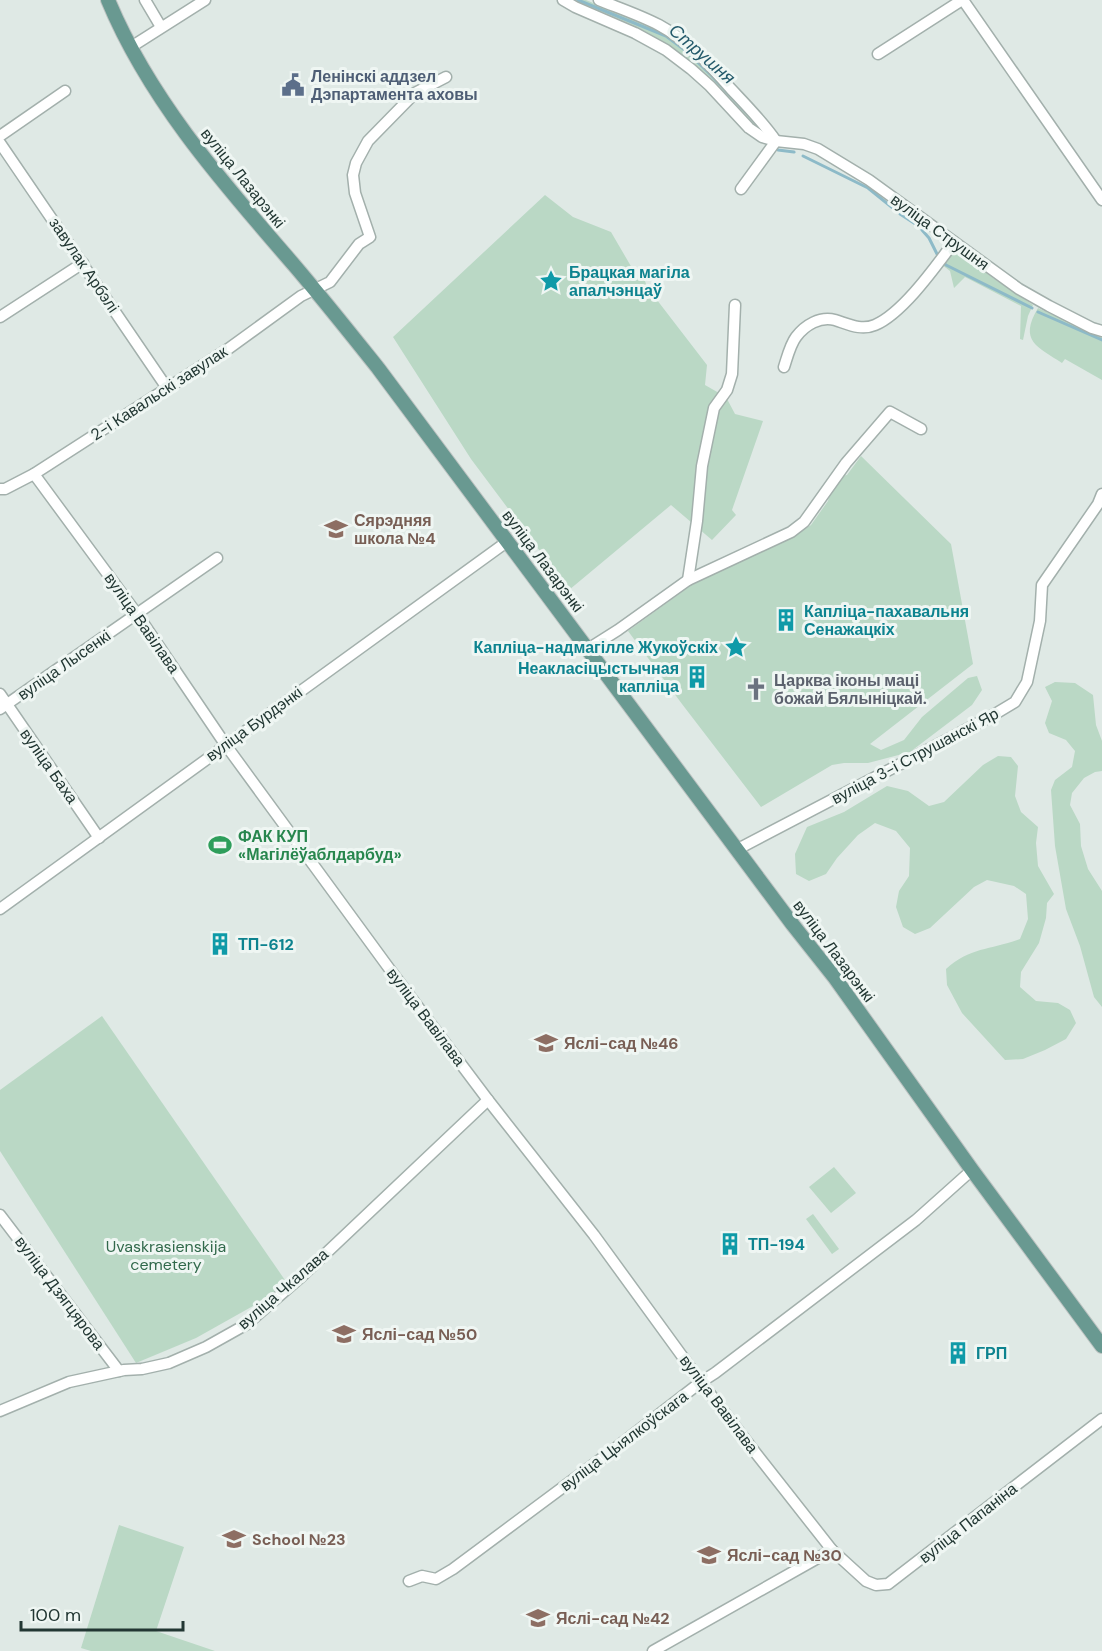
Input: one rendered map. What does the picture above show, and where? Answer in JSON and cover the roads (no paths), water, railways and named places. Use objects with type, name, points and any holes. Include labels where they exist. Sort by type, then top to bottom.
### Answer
[{"type":"main road","name":"вуліца Лазарэнкі","points":[[108,0],[131,47],[180,127],[211,168],[315,289],[378,368],[835,978],[972,1170],[1102,1346]]},
{"type":"street","points":[[145,0],[161,27]]},
{"type":"street","points":[[131,47],[205,0]]},
{"type":"street","name":"вуліца Струшня","points":[[563,0],[666,50],[692,69],[749,128],[762,137],[804,144],[818,149],[869,180],[1019,289],[1092,328],[1102,330]]},
{"type":"street","points":[[599,0],[657,24],[679,38],[712,67],[764,124],[776,141],[741,189]]},
{"type":"street","points":[[878,54],[962,0],[1102,200]]},
{"type":"street","name":"2-і Кавальскі завулак","points":[[0,489],[5,489],[34,474],[228,349],[301,296],[330,282],[359,244],[370,237],[355,193],[352,175],[368,141],[415,93],[446,77]]},
{"type":"street","points":[[0,136],[65,91]]},
{"type":"street","name":"завулак Арбэлі","points":[[0,143],[167,388]]},
{"type":"street","points":[[784,367],[794,339],[817,320],[832,319],[851,326],[865,327],[876,325],[899,309],[954,242]]},
{"type":"street","points":[[0,317],[83,263]]},
{"type":"street","points":[[688,580],[706,442],[714,408],[727,390],[732,374],[735,305]]},
{"type":"street","points":[[588,649],[688,580],[790,532],[804,522],[846,464],[890,412],[921,429]]},
{"type":"street","name":"вуліца Вавілава","points":[[34,474],[137,614],[225,744],[391,971],[594,1235],[701,1382],[831,1550]]},
{"type":"street","name":"вуліца 3-і Струшанскі Яр","points":[[738,849],[1015,702],[1027,682],[1040,621],[1042,585],[1088,520],[1102,494]]},
{"type":"street","name":"вуліца Бурдэнкі","points":[[0,909],[508,541]]},
{"type":"street","name":"вуліца Лысенкі","points":[[3,707],[217,558]]},
{"type":"street","name":"вуліца Баха","points":[[0,694],[3,707],[99,838]]},
{"type":"street","name":"вуліца Чкалава","points":[[0,1411],[69,1382],[169,1363],[206,1347],[247,1324],[310,1269],[488,1100]]},
{"type":"street","name":"вуліца Цыялкоўскага","points":[[409,1581],[422,1576],[436,1579],[453,1569],[916,1220],[972,1170]]},
{"type":"street","name":"вуліца Дзягцярова","points":[[0,1215],[119,1371]]},
{"type":"street","name":"вуліца Папаніна","points":[[831,1550],[866,1581],[876,1585],[888,1584],[1102,1419]]},
{"type":"street","points":[[654,1651],[831,1550]]},
{"type":"waterway","name":"Струшня","points":[[578,0],[666,36],[711,75],[758,125]]},
{"type":"waterway","name":"Струшня","points":[[778,150],[794,152]]},
{"type":"waterway","name":"Струшня","points":[[803,156],[868,188],[894,209]]},
{"type":"waterway","name":"Струшня","points":[[900,214],[917,225]]},
{"type":"waterway","name":"Струшня","points":[[922,230],[938,256]]},
{"type":"waterway","name":"Струшня","points":[[943,262],[1032,308]]},
{"type":"waterway","name":"Струшня","points":[[1038,312],[1102,340]]},
{"type":"place","name":"Ленінскі аддзел Дэпартамента аховы","points":[[293,85]]},
{"type":"place","name":"Брацкая магіла апалчэнцаў","points":[[551,281]]},
{"type":"place","name":"Сярэдняя школа №4","points":[[336,529]]},
{"type":"place","name":"Капліца-пахавальня Сенажацкіх","points":[[786,620]]},
{"type":"place","name":"Капліца-надмагілле Жукоўскіх","points":[[736,647]]},
{"type":"place","name":"Неакласіцыстычная капліца","points":[[697,677]]},
{"type":"place","name":"Царква іконы маці божай Бялыніцкай.","points":[[756,689]]},
{"type":"place","name":"ФАК КУП «Магілёўаблдарбуд»","points":[[220,845]]},
{"type":"place","name":"ТП-612","points":[[220,944]]},
{"type":"place","name":"Яслі-сад №46","points":[[546,1043]]},
{"type":"place","name":"ТП-194","points":[[730,1244]]},
{"type":"place","name":"Яслі-сад №50","points":[[344,1334]]},
{"type":"place","name":"ГРП","points":[[958,1353]]},
{"type":"place","name":"School №23","points":[[234,1539]]},
{"type":"place","name":"Яслі-сад №30","points":[[709,1555]]},
{"type":"place","name":"Яслі-сад №42","points":[[538,1618]]},
{"type":"park label","name":"Uvaskrasienskija cemetery","points":[[166,1255]]}]
